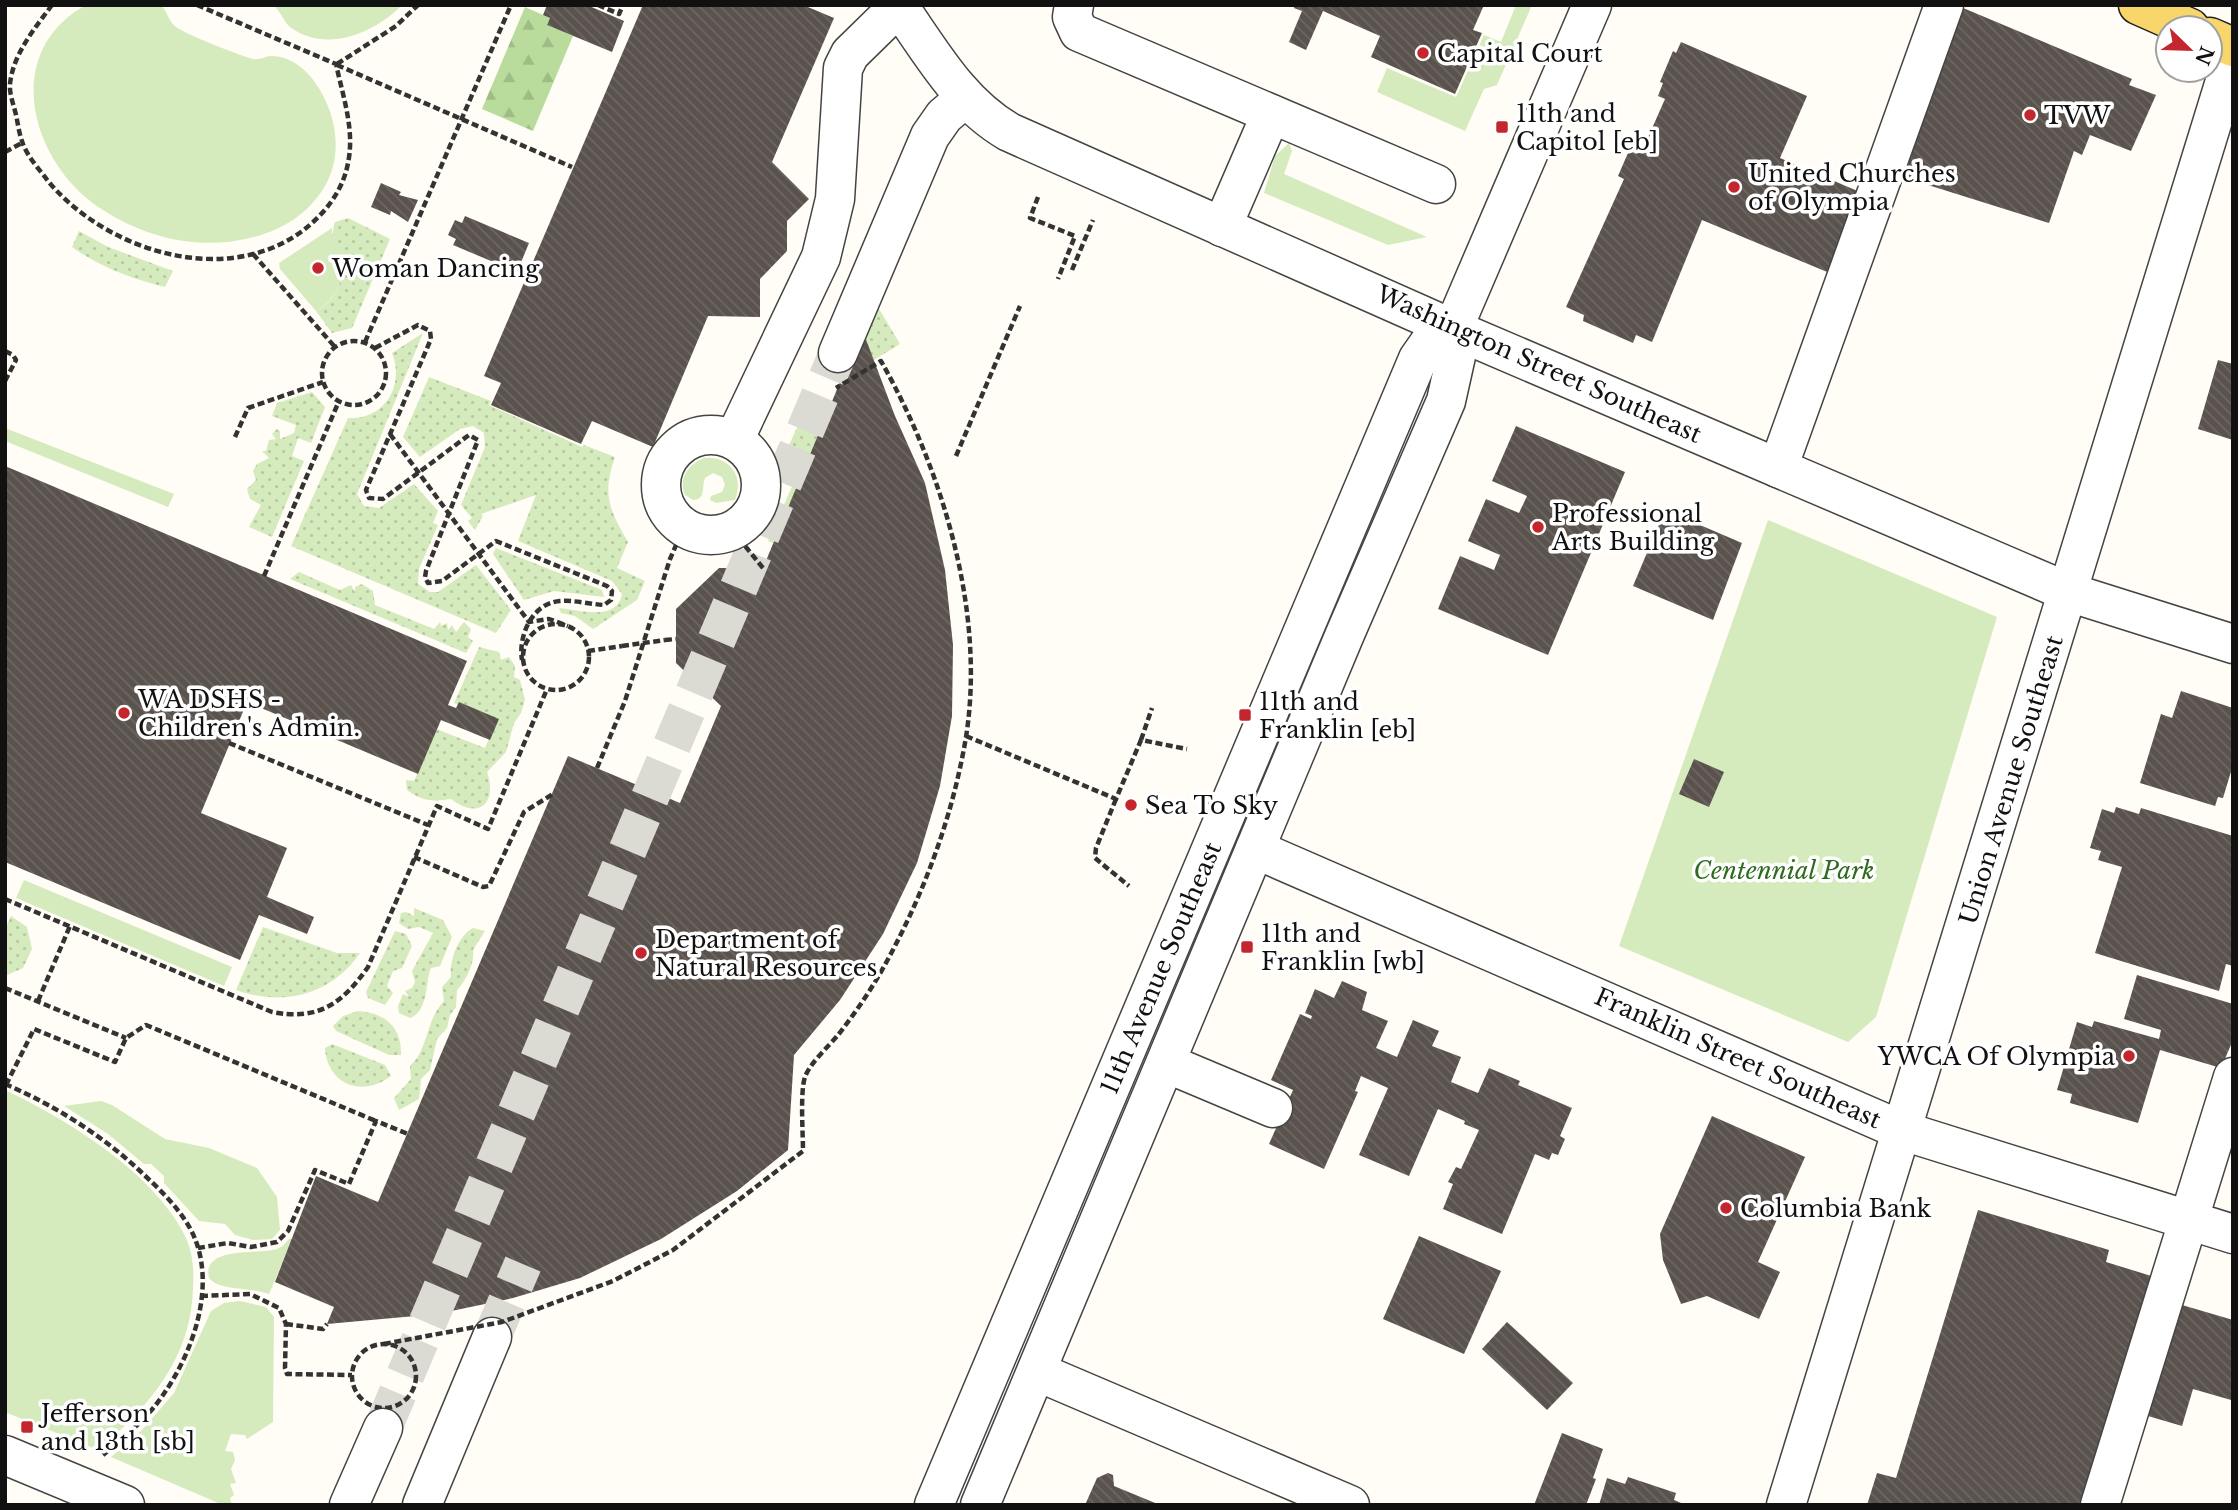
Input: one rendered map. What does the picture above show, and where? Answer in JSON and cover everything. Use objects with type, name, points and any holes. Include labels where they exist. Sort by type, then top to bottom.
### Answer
[{"type":"main road","points":[[2138,5],[2158,14]]},
{"type":"street","points":[[1074,5],[1073,17],[1079,32],[1436,184]]},
{"type":"street","name":"11th Avenue Southeast","points":[[980,1505],[1446,401],[1456,356],[1453,329],[1592,5]]},
{"type":"street","points":[[1778,468],[1944,5]]},
{"type":"street","points":[[734,440],[821,257],[835,199],[843,68],[850,54],[898,6]]},
{"type":"street","name":"Washington Street Southeast","points":[[898,6],[964,99],[986,119],[1009,132],[1453,329],[2068,592],[2233,643]]},
{"type":"street","name":"Union Avenue Southeast","points":[[1786,1505],[2233,55]]},
{"type":"street","points":[[837,370],[930,136],[944,116],[964,99]]},
{"type":"street","points":[[1222,226],[1271,114]]},
{"type":"street","name":"11th Avenue Southeast","points":[[934,1505],[1418,359],[1432,339],[1453,329]]},
{"type":"street","points":[[718,435],[734,440],[747,450],[756,464],[761,480],[760,497],[752,512],[732,530],[710,535],[684,527],[669,512],[662,497],[661,481],[665,465],[674,452],[687,441],[718,435]]},
{"type":"street","name":"Franklin Street Southeast","points":[[1255,849],[1903,1131],[2233,1234]]},
{"type":"street","points":[[1166,1063],[1273,1108]]},
{"type":"street","points":[[2100,1505],[2233,1077]]},
{"type":"street","points":[[422,1505],[492,1337]]},
{"type":"street","points":[[1038,1372],[1350,1505]]},
{"type":"street","points":[[349,1505],[383,1429]]},
{"type":"street","points":[[5,1455],[57,1492],[125,1505]]},
{"type":"path","points":[[52,5],[25,41],[8,84],[22,143],[59,194],[83,216],[127,240],[185,257],[253,254],[287,242],[313,223],[335,196],[348,165],[351,132],[336,64]]},
{"type":"path","points":[[197,5],[572,167]]},
{"type":"path","points":[[336,64],[396,26],[418,5]]},
{"type":"path","points":[[365,342],[512,5]]},
{"type":"path","points":[[598,5],[619,14],[623,5]]},
{"type":"path","points":[[5,152],[22,143]]},
{"type":"path","points":[[1038,197],[1030,218],[1075,236],[1058,279]]},
{"type":"path","points":[[1072,270],[1093,220]]},
{"type":"path","points":[[253,254],[335,347]]},
{"type":"path","points":[[956,456],[1020,306]]},
{"type":"path","points":[[375,348],[418,325],[430,331],[431,339],[366,490],[369,498],[383,499],[469,435],[478,440],[426,570],[428,583],[442,581],[489,544],[504,542],[607,586],[612,592],[611,600],[604,605],[561,601],[549,603],[539,609],[529,622],[520,648],[522,660],[531,680],[547,689],[560,691],[579,681],[586,672],[589,651],[584,640],[568,626],[549,619],[529,622]]},
{"type":"path","points":[[350,340],[365,342],[383,357],[387,369],[384,386],[377,395],[361,405],[339,401],[323,382],[324,362],[335,347],[350,340]]},
{"type":"path","points":[[5,352],[13,355],[16,360],[5,381]]},
{"type":"path","points":[[384,1344],[404,1351],[412,1359],[416,1380],[408,1399],[389,1408],[368,1405],[354,1389],[352,1375],[357,1358],[364,1350],[384,1344],[502,1322],[613,1280],[673,1250],[803,1151],[805,1077],[858,1007],[886,964],[922,894],[948,809],[966,736],[967,615],[960,571],[932,467],[881,361],[837,370]]},
{"type":"path","points":[[235,437],[248,408],[323,382]]},
{"type":"path","points":[[264,576],[339,401]]},
{"type":"path","points":[[390,433],[529,622]]},
{"type":"path","points":[[597,768],[625,701],[670,559],[684,527]]},
{"type":"path","points":[[732,530],[763,568]]},
{"type":"path","points":[[522,660],[524,649],[536,631],[557,624],[568,626]]},
{"type":"path","points":[[589,651],[677,639]]},
{"type":"path","points":[[5,899],[272,1012],[293,1016],[317,1011],[334,1004],[354,987],[368,967],[437,806],[488,829],[547,689]]},
{"type":"path","points":[[1129,886],[1095,858],[1096,848],[1152,708]]},
{"type":"path","points":[[966,736],[1116,799]]},
{"type":"path","points":[[1141,740],[1186,749]]},
{"type":"path","points":[[229,743],[428,825]]},
{"type":"path","points":[[414,857],[483,887],[489,886],[524,812],[553,794]]},
{"type":"path","points":[[38,1001],[70,926]]},
{"type":"path","points":[[5,988],[125,1038]]},
{"type":"path","points":[[99,1458],[143,1419],[163,1396],[183,1363],[196,1326],[202,1267],[198,1248],[185,1220],[125,1158],[71,1119],[6,1084],[34,1030],[115,1062],[125,1038],[146,1025],[408,1134]]},
{"type":"path","points":[[198,1248],[228,1243],[251,1247],[277,1242],[288,1231],[315,1170],[349,1184],[376,1121]]},
{"type":"path","points":[[201,1296],[250,1294],[279,1308],[286,1324],[287,1374],[352,1375]]},
{"type":"path","points":[[286,1324],[323,1329],[327,1324]]},
{"type":"green space","points":[[86,5],[161,5],[174,25],[190,35],[254,59],[270,56],[283,58],[305,71],[328,105],[335,132],[336,146],[331,173],[319,196],[295,219],[265,234],[215,243],[176,240],[138,228],[103,210],[78,190],[57,165],[43,137],[35,108],[34,78],[42,50],[59,25]]},
{"type":"green space","points":[[273,5],[402,5],[378,24],[364,31],[349,37],[319,39],[290,27]]},
{"type":"green space","points":[[1516,5],[1532,5],[1497,85],[1484,89],[1465,131],[1377,92],[1387,68],[1456,97],[1484,35],[1501,42]]},
{"type":"green space","points":[[525,7],[550,18],[547,25],[573,36],[533,131],[482,109]]},
{"type":"green space","points":[[1289,143],[1292,151],[1284,174],[1427,237],[1388,245],[1264,193],[1275,156]]},
{"type":"green space","points":[[348,218],[390,239],[352,328],[332,333],[316,311],[334,295],[341,280],[344,256],[335,241],[333,231],[335,222]]},
{"type":"green space","points":[[332,228],[343,253],[344,270],[334,294],[316,311],[280,269],[279,263]]},
{"type":"green space","points":[[79,231],[108,247],[173,271],[165,287],[117,272],[72,247]]},
{"type":"green space","points":[[878,307],[900,344],[864,366],[854,363]]},
{"type":"green space","points":[[423,333],[357,494],[364,506],[379,508],[414,484],[438,511],[433,523],[438,525],[419,569],[418,584],[430,592],[438,592],[476,565],[511,610],[496,633],[291,546],[348,418],[361,417],[382,407],[394,388],[396,377],[392,353]]},
{"type":"green space","points":[[429,377],[491,401],[489,405],[582,447],[584,445],[615,457],[608,492],[612,511],[628,542],[617,568],[645,581],[637,600],[593,629],[575,616],[561,613],[559,608],[587,612],[605,611],[619,603],[622,594],[612,581],[518,541],[536,495],[481,514],[483,516],[475,530],[468,521],[472,518],[461,505],[485,447],[484,433],[473,426],[460,429],[420,457],[403,437]]},
{"type":"green space","points":[[312,392],[325,407],[311,443],[298,438],[292,456],[304,461],[272,537],[249,527],[261,505],[250,499],[247,489],[256,480],[253,471],[257,464],[269,458],[262,451],[266,451],[269,440],[276,439],[272,434],[277,429],[280,431],[280,439],[294,433],[296,425],[272,416],[277,403]]},
{"type":"green space","points":[[801,394],[834,408],[776,544],[768,541],[802,464],[784,456],[800,421],[791,417]]},
{"type":"green space","points":[[5,428],[174,494],[168,507],[5,441]]},
{"type":"green space","points":[[704,458],[721,460],[733,469],[738,483],[735,500],[716,503],[710,500],[711,496],[722,492],[725,485],[722,477],[713,473],[705,478],[700,497],[693,500],[685,495],[683,483],[686,472]]},
{"type":"green space","name":"Centennial Park","points":[[1768,520],[1997,617],[1876,1017],[1848,1042],[1619,946]]},
{"type":"green space","points":[[496,548],[602,590],[604,597],[554,591],[524,600],[493,554]]},
{"type":"green space","points":[[299,572],[340,590],[351,585],[355,592],[355,587],[362,584],[373,591],[375,605],[434,629],[440,622],[441,626],[447,623],[448,630],[452,625],[456,632],[464,622],[471,629],[468,637],[473,641],[466,653],[290,579]]},
{"type":"green space","points":[[479,647],[499,652],[501,660],[509,657],[515,666],[514,677],[520,680],[525,700],[514,723],[506,752],[487,772],[490,783],[488,800],[477,808],[470,808],[451,799],[433,800],[418,796],[407,790],[406,780],[414,781],[436,729],[485,748],[496,721],[454,703]]},
{"type":"green space","points":[[24,880],[232,967],[224,986],[16,898]]},
{"type":"green space","points":[[414,908],[443,920],[452,937],[440,966],[431,968],[420,1009],[410,1018],[399,1013],[398,1006],[403,994],[409,997],[405,991],[412,988],[415,982],[412,971],[433,933],[419,927],[408,929],[399,923],[401,913],[414,916]]},
{"type":"green space","points":[[11,916],[27,927],[32,949],[23,968],[5,976],[5,929]]},
{"type":"green space","points":[[263,927],[337,953],[360,953],[335,979],[305,994],[271,997],[236,990]]},
{"type":"green space","points":[[473,928],[485,931],[473,950],[469,972],[457,990],[456,1007],[450,1015],[447,1028],[437,1039],[430,1070],[421,1079],[419,1099],[399,1110],[394,1098],[411,1079],[410,1066],[421,1051],[433,1017],[444,1001],[442,987],[451,977],[451,964],[456,950],[463,937]]},
{"type":"green space","points":[[395,931],[406,934],[412,946],[402,968],[393,971],[387,986],[393,993],[385,1005],[368,998],[366,992]]},
{"type":"green space","points":[[358,1011],[384,1018],[390,1023],[401,1045],[401,1055],[389,1055],[336,1031],[333,1026],[343,1016]]},
{"type":"green space","points":[[332,1044],[385,1065],[391,1076],[369,1086],[348,1084],[339,1079],[327,1061],[325,1048]]},
{"type":"green space","points":[[5,1090],[82,1133],[133,1171],[173,1216],[191,1251],[191,1312],[176,1358],[150,1398],[117,1434],[98,1450],[5,1412]]},
{"type":"green space","points":[[101,1101],[112,1105],[165,1139],[209,1148],[257,1168],[277,1197],[280,1230],[272,1239],[253,1240],[235,1235],[225,1224],[199,1221],[164,1183],[164,1176],[151,1164],[144,1164],[108,1134],[64,1106]]},
{"type":"green space","points":[[292,1239],[269,1294],[220,1285],[209,1278],[209,1268],[214,1260],[234,1253],[277,1249]]},
{"type":"green space","points":[[240,1301],[266,1307],[274,1317],[273,1422],[247,1439],[245,1435],[231,1434],[225,1451],[233,1452],[235,1460],[231,1469],[236,1483],[230,1484],[234,1495],[230,1498],[232,1505],[223,1505],[111,1457],[142,1430],[174,1393],[211,1311],[224,1303]]},
{"type":"building","points":[[547,5],[587,5],[624,21],[612,52],[547,25],[550,18],[543,15]]},
{"type":"building","points":[[643,5],[803,5],[834,18],[772,162],[809,199],[787,221],[787,251],[760,279],[760,317],[708,316],[653,447],[592,421],[581,444],[491,405],[501,383],[484,376]]},
{"type":"building","name":"Capital Court","points":[[1295,5],[1484,5],[1473,30],[1482,33],[1455,94],[1371,57],[1380,36],[1323,11],[1306,50],[1289,42],[1302,11],[1294,8]]},
{"type":"building","name":"TVW","points":[[1956,5],[2132,79],[2129,85],[2156,95],[2131,151],[2090,135],[2082,155],[2074,151],[2049,223],[1893,174]]},
{"type":"building","name":"United Churches of Olympia","points":[[1681,42],[1807,96],[1780,158],[1867,195],[1832,274],[1702,220],[1652,342],[1636,335],[1633,343],[1583,321],[1584,315],[1566,307],[1624,179],[1618,176],[1631,146],[1642,151],[1665,99],[1658,96],[1663,83],[1660,82],[1673,51],[1676,53]]},
{"type":"building","points":[[381,183],[401,192],[399,195],[418,200],[408,222],[391,211],[390,215],[371,207]]},
{"type":"building","points":[[465,216],[529,243],[517,272],[453,245],[456,239],[448,235],[455,220],[462,223]]},
{"type":"building","name":"Department of Natural Resources","points":[[862,329],[895,416],[925,483],[945,570],[953,645],[952,716],[940,786],[917,863],[883,934],[840,1000],[794,1055],[788,1150],[737,1191],[661,1239],[580,1278],[513,1298],[437,1314],[327,1324],[334,1307],[275,1282],[316,1176],[378,1202],[568,756],[680,803],[721,706],[676,663],[676,609],[719,568],[763,568]]},
{"type":"building","points":[[2218,360],[2233,364],[2233,440],[2198,429]]},
{"type":"building","name":"Professional Arts Building","points":[[1516,426],[1625,472],[1548,655],[1438,609],[1460,556],[1494,570],[1500,555],[1468,541],[1486,499],[1519,513],[1527,496],[1492,481]]},
{"type":"building","name":"WA DSHS - Children's Admin.","points":[[5,466],[467,661],[448,705],[456,708],[459,702],[499,719],[490,740],[441,720],[418,774],[247,702],[201,813],[287,848],[267,897],[314,917],[307,934],[259,915],[240,960],[5,862]]},
{"type":"building","points":[[1665,510],[1742,543],[1713,620],[1633,586]]},
{"type":"building","points":[[2181,691],[2233,708],[2233,765],[2223,798],[2218,797],[2215,806],[2140,783],[2161,714],[2172,718]]},
{"type":"building","points":[[1694,759],[1724,772],[1709,807],[1679,794]]},
{"type":"building","points":[[2116,807],[2139,814],[2141,808],[2233,836],[2233,966],[2226,964],[2219,991],[2095,953],[2122,867],[2098,860],[2101,851],[2090,848],[2102,809],[2114,813]]},
{"type":"building","points":[[2137,975],[2233,1004],[2233,1040],[2221,1068],[2160,1050],[2138,1123],[2070,1103],[2072,1094],[2057,1090],[2077,1022],[2092,1027],[2094,1021],[2159,1039],[2161,1030],[2124,1019]]},
{"type":"building","points":[[1342,981],[1367,992],[1362,1010],[1388,1021],[1376,1048],[1397,1057],[1413,1020],[1439,1031],[1432,1046],[1461,1057],[1451,1082],[1478,1093],[1489,1068],[1520,1081],[1518,1085],[1572,1108],[1560,1136],[1565,1139],[1558,1155],[1552,1153],[1549,1160],[1535,1154],[1502,1234],[1443,1209],[1453,1184],[1448,1182],[1456,1167],[1461,1169],[1479,1130],[1464,1124],[1465,1121],[1438,1109],[1409,1176],[1359,1155],[1388,1088],[1361,1076],[1355,1091],[1358,1092],[1324,1169],[1269,1144],[1293,1090],[1271,1080],[1300,1014],[1311,1019],[1312,1016],[1305,1013],[1315,989],[1334,998]]},
{"type":"building","points":[[1712,1116],[1805,1157],[1758,1262],[1780,1272],[1759,1319],[1707,1296],[1681,1304],[1663,1260],[1660,1234]]},
{"type":"building","points":[[1978,1210],[2109,1250],[2106,1262],[2158,1278],[2094,1505],[1867,1505],[1877,1473],[1896,1478]]},
{"type":"building","points":[[1419,1236],[1501,1271],[1464,1354],[1383,1319]]},
{"type":"building","points":[[2182,1305],[2233,1320],[2231,1400],[2193,1389],[2182,1426],[2148,1416]]},
{"type":"building","points":[[1507,1322],[1573,1383],[1547,1410],[1482,1349]]},
{"type":"building","points":[[1562,1433],[1603,1449],[1586,1505],[1534,1505]]},
{"type":"building","points":[[1108,1473],[1113,1475],[1114,1486],[1160,1505],[1085,1505],[1097,1478]]},
{"type":"building","points":[[1628,1477],[1676,1493],[1674,1500],[1686,1505],[1599,1505],[1607,1478],[1625,1484]]},
{"type":"tunnel","points":[[383,1428],[838,353]]},
{"type":"tunnel","points":[[492,1337],[523,1264]]},
{"type":"place","name":"Capital Court","points":[[1423,53]]},
{"type":"place","name":"TVW","points":[[2030,115]]},
{"type":"place","name":"11th and Capitol [eb]","points":[[1502,127]]},
{"type":"place","name":"United Churches of Olympia","points":[[1734,187]]},
{"type":"place","name":"Woman Dancing","points":[[318,268]]},
{"type":"place","name":"Professional Arts Building","points":[[1538,527]]},
{"type":"place","name":"WA DSHS - Children's Admin.","points":[[124,713]]},
{"type":"place","name":"11th and Franklin [eb]","points":[[1245,715]]},
{"type":"place","name":"Sea To Sky","points":[[1131,805]]},
{"type":"place","name":"11th and Franklin [wb]","points":[[1247,947]]},
{"type":"place","name":"Department of Natural Resources","points":[[641,953]]},
{"type":"place","name":"YWCA Of Olympia","points":[[2129,1056]]},
{"type":"place","name":"Columbia Bank","points":[[1726,1208]]},
{"type":"place","name":"Jefferson and 13th [sb]","points":[[27,1427]]}]
